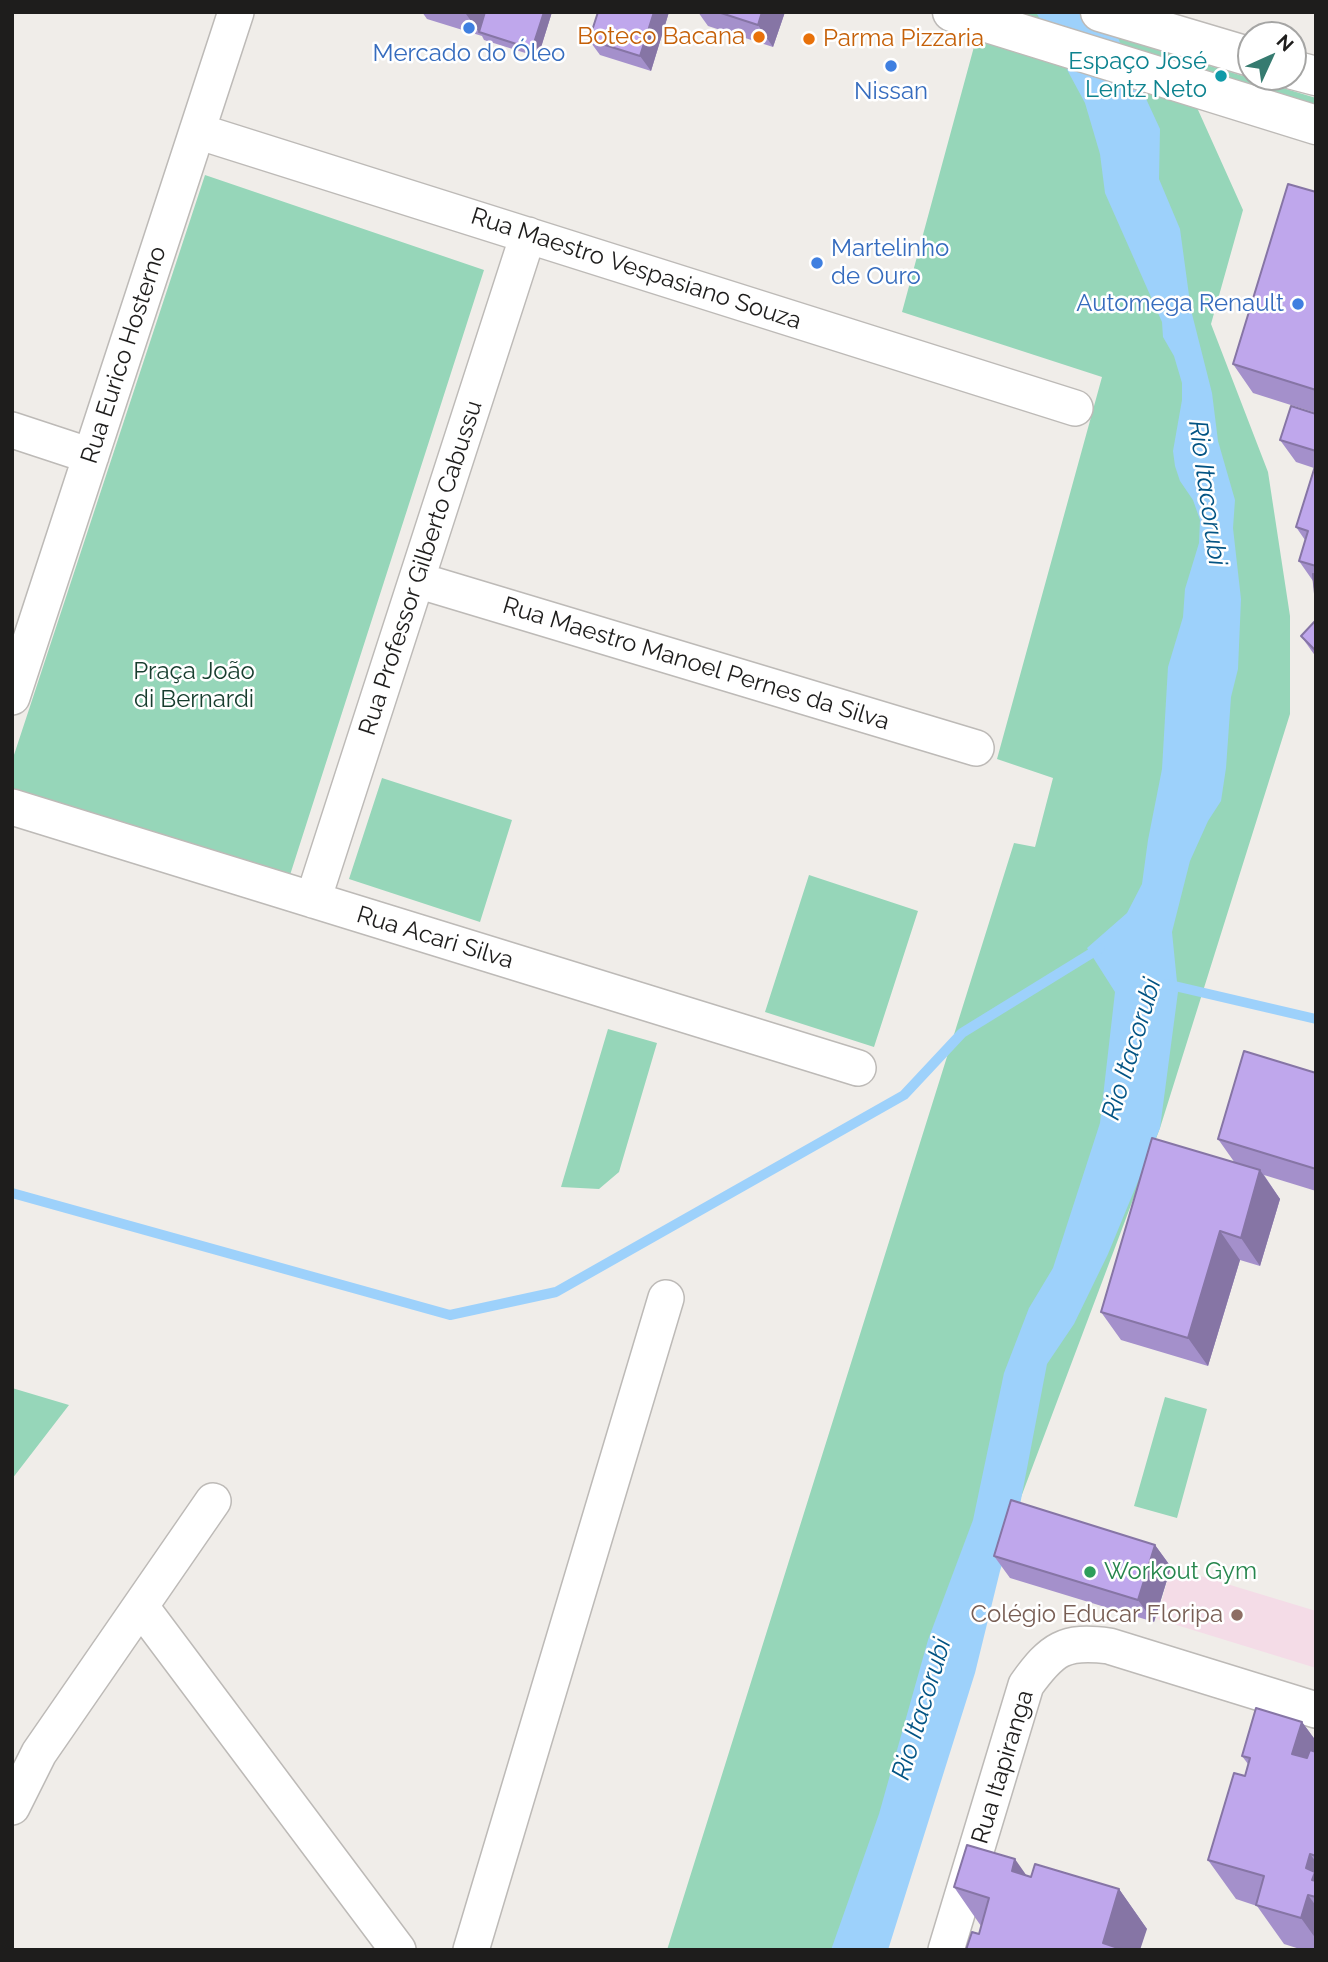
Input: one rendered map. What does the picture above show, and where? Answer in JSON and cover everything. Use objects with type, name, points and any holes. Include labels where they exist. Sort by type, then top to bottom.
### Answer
[{"type":"main road","points":[[952,12],[1316,125]]},
{"type":"main road","points":[[1117,18],[1237,53]]},
{"type":"street","name":"Rua Eurico Hosterno","points":[[12,697],[236,12]]},
{"type":"street","name":"Rua Maestro Vespasiano Souza","points":[[197,131],[1075,408]]},
{"type":"street","name":"Rua Professor Gilberto Cabussu","points":[[313,900],[528,235]]},
{"type":"street","points":[[12,430],[91,456]]},
{"type":"street","name":"Rua Maestro Manoel Pernes da Silva","points":[[417,580],[976,748]]},
{"type":"street","name":"Rua Acari Silva","points":[[12,807],[858,1068]]},
{"type":"street","points":[[471,1950],[666,1298]]},
{"type":"street","points":[[12,1807],[39,1754],[213,1501]]},
{"type":"street","points":[[141,1607],[398,1950]]},
{"type":"street","name":"Rua Itapiranga","points":[[946,1950],[1026,1685],[1042,1664],[1060,1649],[1083,1643],[1109,1646],[1316,1710]]},
{"type":"shaded area","name":"Colégio Educar Floripa","points":[[1171,1567],[1316,1611],[1316,1668],[1157,1619]]},
{"type":"green space","points":[[975,12],[1155,12],[1174,55],[1237,74],[1237,89],[1181,72],[1243,210],[1211,324],[1268,472],[1290,616],[1290,714],[1160,1128],[997,1561],[885,1950],[667,1950],[1014,843],[1035,847],[1053,778],[997,759],[1102,377],[902,312],[975,43]]},
{"type":"green space","points":[[1244,91],[1293,91],[1316,98],[1316,113]]},
{"type":"green space","name":"Praça João di Bernardi","points":[[205,175],[484,270],[290,875],[12,789],[12,761]]},
{"type":"green space","points":[[382,778],[512,820],[480,922],[349,879]]},
{"type":"green space","points":[[809,875],[918,911],[874,1047],[765,1012]]},
{"type":"green space","points":[[608,1029],[657,1043],[619,1172],[599,1189],[561,1187]]},
{"type":"green space","points":[[12,1388],[69,1405],[12,1479]]},
{"type":"green space","points":[[1165,1397],[1207,1409],[1177,1518],[1134,1506]]},
{"type":"water","name":"Rio Itacorubi","points":[[1036,12],[1106,12],[1160,129],[1159,179],[1180,229],[1191,310],[1212,393],[1218,441],[1235,500],[1233,528],[1241,599],[1238,669],[1231,697],[1221,801],[1208,821],[1190,861],[1172,932],[1178,992],[1160,1128],[1108,1254],[1074,1324],[1047,1364],[1019,1510],[1000,1571],[975,1673],[888,1950],[831,1950],[879,1814],[928,1640],[973,1520],[1004,1373],[1029,1308],[1053,1268],[1100,1123],[1115,992],[1087,948],[1127,913],[1142,884],[1162,769],[1168,667],[1183,617],[1185,589],[1199,543],[1200,520],[1175,466],[1173,451],[1182,400],[1182,383],[1174,356],[1163,337],[1162,322],[1105,193],[1100,154],[1085,103]]},
{"type":"building","points":[[485,12],[544,12],[532,49],[479,32]]},
{"type":"building","points":[[598,12],[654,12],[640,56],[589,40]]},
{"type":"building","points":[[718,12],[762,12],[758,25]]},
{"type":"building","points":[[1288,184],[1316,192],[1316,390],[1233,364]]},
{"type":"building","points":[[1291,406],[1316,414],[1316,451],[1280,440]]},
{"type":"building","points":[[1316,463],[1316,566],[1299,561],[1308,531],[1296,527]]},
{"type":"building","points":[[1313,574],[1316,575],[1316,604]]},
{"type":"building","points":[[1316,620],[1316,651],[1301,636]]},
{"type":"building","points":[[1244,1051],[1316,1073],[1316,1169],[1218,1139]]},
{"type":"building","points":[[1152,1138],[1260,1170],[1241,1238],[1220,1231],[1188,1338],[1101,1312]]},
{"type":"building","name":"Workout Gym","points":[[1011,1500],[1155,1545],[1138,1600],[994,1556]]},
{"type":"building","points":[[1256,1708],[1302,1722],[1292,1754],[1307,1758],[1310,1750],[1316,1752],[1316,1856],[1310,1854],[1306,1868],[1315,1872],[1312,1880],[1316,1881],[1316,1897],[1308,1895],[1301,1918],[1256,1905],[1264,1876],[1208,1860],[1234,1773],[1245,1776],[1250,1758],[1242,1756]]},
{"type":"building","points":[[967,1845],[1015,1859],[1012,1871],[1031,1877],[1035,1864],[1119,1889],[1103,1943],[1124,1950],[966,1950],[972,1932],[979,1934],[989,1898],[954,1887]]},
{"type":"waterway","points":[[12,1193],[450,1315],[556,1292],[904,1095],[962,1033],[1100,948]]},
{"type":"waterway","name":"Rio Itacorubi","points":[[1166,984],[1316,1019]]},
{"type":"place","name":"Mercado do Óleo","points":[[469,28]]},
{"type":"place","name":"Boteco Bacana","points":[[759,37]]},
{"type":"place","name":"Parma Pizzaria","points":[[809,39]]},
{"type":"place","name":"Nissan","points":[[891,66]]},
{"type":"place","name":"Espaço José Lentz Neto","points":[[1221,76]]},
{"type":"place","name":"Martelinho de Ouro","points":[[817,263]]},
{"type":"place","name":"Automega Renault","points":[[1298,304]]},
{"type":"place","name":"Workout Gym","points":[[1090,1572]]},
{"type":"place","name":"Colégio Educar Floripa","points":[[1237,1615]]}]
